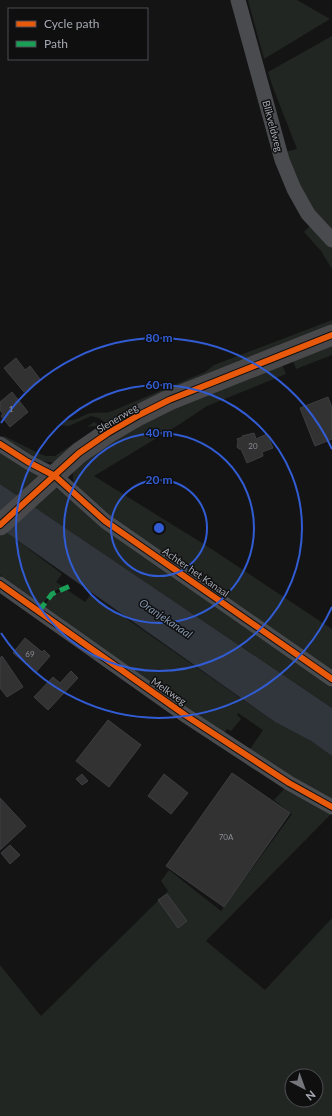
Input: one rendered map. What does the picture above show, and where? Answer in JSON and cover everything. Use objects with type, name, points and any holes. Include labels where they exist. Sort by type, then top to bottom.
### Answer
[{"type":"street","name":"Blikveldweg","points":[[238,0],[282,160],[294,189],[308,214],[332,240]]},
{"type":"street","name":"Slenerweg","points":[[0,525],[79,454],[108,433],[169,400],[332,334]]},
{"type":"street","name":"Achter het Kanaal","points":[[0,444],[28,462],[48,482],[332,679]]},
{"type":"street","name":"Melkweg","points":[[0,584],[185,715],[289,783],[332,807]]},
{"type":"shaded area","points":[[248,0],[297,0],[330,19],[264,59]]},
{"type":"shaded area","points":[[332,36],[332,233],[311,210],[285,152],[297,149],[268,72]]},
{"type":"shaded area","points":[[312,224],[332,244],[332,269],[321,251],[304,232]]},
{"type":"shaded area","points":[[332,320],[332,329],[107,424],[99,418],[91,416],[69,426],[61,425],[67,420],[73,420],[89,414],[112,411],[205,372],[214,365]]},
{"type":"shaded area","points":[[332,342],[332,355],[296,369],[292,358]]},
{"type":"shaded area","points":[[281,362],[286,374],[207,406],[94,476],[210,548],[332,629],[332,673],[121,526],[75,485],[73,478],[73,473],[76,467],[148,418]]},
{"type":"shaded area","points":[[94,422],[99,425],[100,428],[54,462],[41,461],[33,458],[1,440],[4,436],[40,454],[55,456],[95,429],[95,426],[87,427]]},
{"type":"shaded area","points":[[0,450],[39,475],[20,498],[0,484]]},
{"type":"shaded area","points":[[55,487],[332,683],[332,708],[32,506]]},
{"type":"shaded area","points":[[5,531],[62,574],[56,582],[63,587],[51,593],[42,605],[0,575],[0,536]]},
{"type":"shaded area","points":[[66,589],[85,602],[91,594],[275,722],[311,741],[332,756],[332,802],[248,752],[263,730],[238,713],[237,715],[241,719],[231,731],[227,729],[223,735],[44,606],[52,595]]},
{"type":"shaded area","points":[[287,786],[332,813],[206,941],[265,990],[332,918],[332,1116],[0,1116],[0,965],[41,1016],[168,891],[161,881],[169,870],[221,911],[292,814],[274,800]]},
{"type":"water","name":"Oranjekanaal","points":[[0,484],[332,708],[332,756],[311,741],[275,722],[0,528]]},
{"type":"building","points":[[16,358],[25,370],[30,366],[40,379],[24,392],[4,368]]},
{"type":"building","points":[[12,392],[28,412],[10,427],[1,416],[3,414],[0,410],[0,402]]},
{"type":"building","points":[[328,397],[332,408],[332,439],[315,446],[300,408]]},
{"type":"building","points":[[254,433],[256,439],[267,434],[273,448],[262,452],[263,456],[247,463],[241,449],[237,447],[237,439]]},
{"type":"building","points":[[25,638],[42,652],[44,650],[50,656],[36,672],[13,653]]},
{"type":"building","points":[[2,656],[23,687],[7,697],[0,688],[0,658]]},
{"type":"building","points":[[71,671],[78,678],[48,710],[34,697],[53,677],[60,683]]},
{"type":"building","points":[[108,720],[141,745],[109,787],[76,761]]},
{"type":"building","points":[[232,773],[290,813],[224,907],[166,866]]},
{"type":"building","points":[[82,774],[88,781],[82,785],[76,779]]},
{"type":"building","points":[[164,774],[188,793],[171,814],[148,796]]},
{"type":"building","points":[[0,798],[26,826],[0,850]]},
{"type":"building","points":[[10,845],[20,855],[10,864],[1,853]]},
{"type":"building","points":[[167,894],[187,921],[178,928],[158,900]]},
{"type":"marked path","points":[[39,611],[52,594],[70,586]]},
{"type":"cycle path","points":[[0,525],[79,453],[108,433],[139,415],[169,400],[332,335]]},
{"type":"cycle path","points":[[0,444],[28,462],[55,476],[105,521],[332,679]]},
{"type":"cycle path","points":[[0,584],[185,715],[289,783],[332,807]]}]
